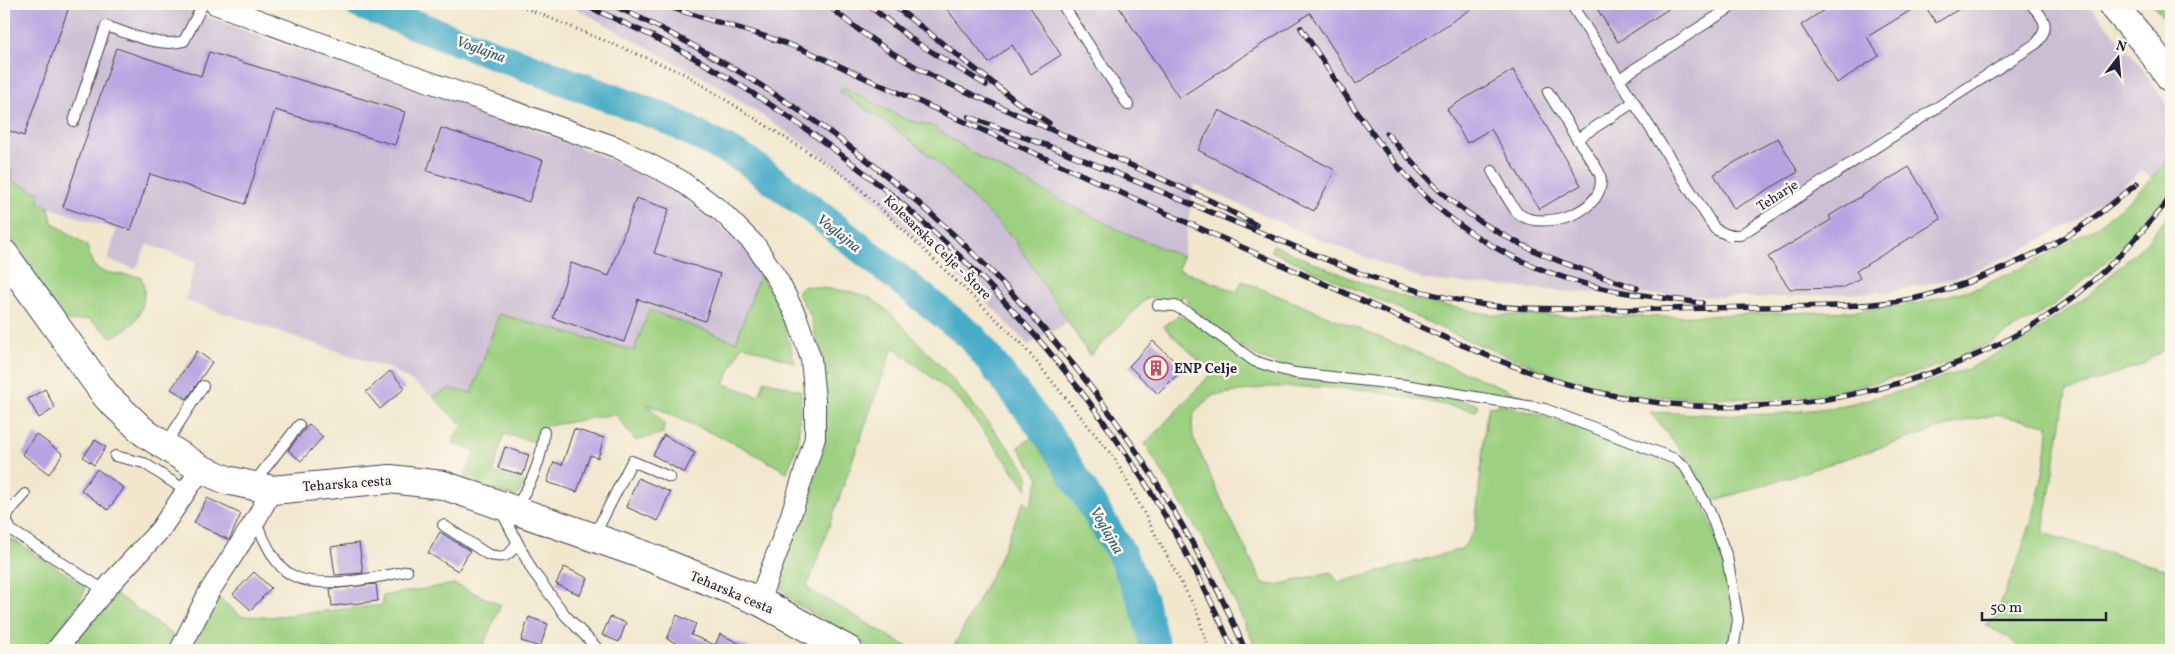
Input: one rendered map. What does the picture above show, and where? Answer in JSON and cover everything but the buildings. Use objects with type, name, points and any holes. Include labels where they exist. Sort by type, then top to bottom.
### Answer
[{"type":"street","points":[[215,4],[374,63],[616,147],[680,180],[721,211],[756,246],[779,282],[797,318],[811,359],[815,400],[815,438],[790,518],[759,601]]},
{"type":"street","points":[[2112,4],[2148,46],[2171,78]]},
{"type":"street","name":"Teharska cesta","points":[[4,254],[107,397],[145,433],[201,470],[227,480],[262,488],[390,479],[443,485],[593,537],[759,601],[848,650]]},
{"type":"street","points":[[56,650],[104,590],[160,530],[201,470]]},
{"type":"street","points":[[180,650],[209,592],[255,520],[262,488]]},
{"type":"lane","points":[[74,121],[106,26],[163,44],[176,43],[184,41],[203,4]]},
{"type":"lane","points":[[1062,4],[1128,105]]},
{"type":"lane","name":"Teharje","points":[[1571,4],[1715,229],[1728,235],[1740,235],[2037,43],[2044,34],[2044,20],[2031,4]]},
{"type":"lane","points":[[1619,79],[1736,4]]},
{"type":"lane","points":[[1492,171],[1518,213],[1536,220],[1559,220],[1591,204],[1600,189],[1600,175],[1548,92]]},
{"type":"lane","points":[[1577,139],[1634,102]]},
{"type":"lane","points":[[1158,305],[1175,306],[1254,361],[1276,368],[1295,373],[1406,385],[1544,409],[1674,459],[1686,468],[1708,510],[1727,557],[1738,620],[1733,650]]},
{"type":"lane","points":[[164,445],[203,386]]},
{"type":"lane","points":[[262,488],[299,425]]},
{"type":"lane","points":[[544,432],[541,458],[526,490],[505,505],[517,542],[532,570],[565,615],[599,650]]},
{"type":"lane","points":[[115,456],[144,463],[186,491]]},
{"type":"lane","points":[[593,537],[632,461],[670,477]]},
{"type":"lane","points":[[25,494],[9,512],[6,519],[12,530],[104,590]]},
{"type":"lane","points":[[255,520],[278,562],[289,574],[308,582],[321,583],[378,578],[407,571]]},
{"type":"lane","points":[[443,525],[487,554],[495,557],[512,553],[517,542]]},
{"type":"path","name":"Kolesarska Celje - Štore","points":[[516,4],[685,74],[850,179],[1021,343],[1115,459],[1197,612],[1209,650]]},
{"type":"shaded area","points":[[4,4],[174,4],[272,41],[403,82],[559,139],[615,162],[677,191],[710,217],[746,250],[760,274],[736,342],[649,310],[634,351],[499,314],[472,394],[450,389],[433,397],[413,382],[390,369],[185,300],[196,262],[147,244],[136,269],[108,260],[116,230],[39,204],[39,193],[11,180],[12,171],[4,163]]},
{"type":"shaded area","points":[[568,4],[2089,4],[2140,65],[2171,111],[2171,158],[2152,178],[2142,171],[2074,222],[2016,253],[1953,279],[1886,292],[1760,298],[1573,292],[1424,280],[1308,235],[1194,184],[1183,257],[1119,230],[1006,171],[985,209],[1014,239],[1067,323],[1028,345],[991,306],[833,163],[718,86]]},
{"type":"green space","points":[[2153,4],[2171,4],[2171,27]]},
{"type":"green space","points":[[843,87],[907,120],[932,126],[979,157],[1062,201],[1119,230],[1183,257],[1178,269],[1237,292],[1242,281],[1523,396],[1522,402],[1295,370],[1260,358],[1240,346],[1191,308],[1183,295],[1179,303],[1148,297],[1090,356],[1014,239],[933,158],[888,123],[840,92]]},
{"type":"green space","points":[[2171,158],[2171,188],[2141,227],[2097,270],[2048,309],[1991,342],[1923,371],[1836,392],[1786,399],[1635,395],[1579,382],[1463,338],[1271,251],[1273,245],[1364,284],[1411,299],[1494,315],[1661,317],[1853,311],[1916,304],[1980,287],[2036,261],[2096,227],[2129,201]]},
{"type":"green space","points":[[4,163],[12,171],[11,180],[39,193],[39,203],[49,207],[52,222],[87,246],[93,265],[103,272],[141,277],[144,289],[142,308],[136,319],[127,328],[112,337],[89,319],[63,322],[4,227]]},
{"type":"green space","points":[[2171,212],[2171,345],[2142,364],[2066,392],[2043,533],[2171,571],[2171,650],[2021,650],[2008,637],[1985,625],[1996,614],[2015,569],[2031,521],[2043,473],[2048,425],[1995,415],[1956,423],[1716,500],[1708,499],[1689,461],[1650,412],[1722,415],[1775,414],[1836,407],[1906,390],[1970,368],[2029,336],[2085,298],[2145,244]]},
{"type":"green space","points":[[760,274],[778,305],[795,363],[742,345],[724,384],[759,396],[765,380],[801,391],[798,444],[787,472],[738,445],[647,404],[664,423],[663,433],[636,441],[615,414],[541,427],[536,442],[504,434],[493,472],[526,483],[516,497],[463,482],[475,450],[453,444],[455,436],[463,426],[433,397],[450,389],[472,393],[499,314],[634,351],[649,310],[736,342]]},
{"type":"green space","points":[[806,286],[853,292],[872,299],[888,311],[950,376],[1024,467],[1028,477],[1027,489],[959,399],[893,347],[807,588],[913,650],[875,650],[795,603],[782,589],[786,558],[825,429],[826,404],[823,366],[811,317],[797,293],[800,288]]},
{"type":"green space","points":[[1178,316],[1196,323],[1253,363],[1478,404],[1476,411],[1368,390],[1316,387],[1269,387],[1214,395],[1203,403],[1194,414],[1192,423],[1193,437],[1217,491],[1263,584],[1277,585],[1331,572],[1338,583],[1462,549],[1475,530],[1486,419],[1489,406],[1494,407],[1500,404],[1553,419],[1605,438],[1663,461],[1684,474],[1693,486],[1709,518],[1722,557],[1734,614],[1730,650],[1257,650],[1213,556],[1145,444],[1212,373],[1163,326]]},
{"type":"green space","points":[[1032,437],[1128,590],[1142,650],[952,650],[997,564],[1024,500],[1030,506],[1039,478],[1018,447]]},
{"type":"green space","points":[[4,534],[85,586],[84,593],[58,635],[46,650],[4,650]]},
{"type":"green space","points":[[454,584],[501,605],[481,650],[184,650],[213,594],[241,616],[269,617],[383,605],[382,596]]},
{"type":"green space","points":[[110,590],[180,640],[175,650],[63,650]]},
{"type":"waterway","name":"Voglajna","points":[[359,4],[667,119],[746,160],[814,211],[972,337],[1054,443],[1120,551],[1143,601],[1156,650]]},
{"type":"railway","points":[[582,4],[701,61],[801,125],[879,185],[953,250],[1021,320],[1084,395],[1140,475],[1190,560],[1233,650]]},
{"type":"railway","points":[[610,4],[709,54],[807,116],[870,162],[929,212],[986,266],[1039,323],[1088,383],[1133,447],[1204,563],[1245,650]]},
{"type":"railway","points":[[661,4],[774,39],[811,53],[1403,319],[1503,362],[1580,388],[1664,403],[1724,407],[1785,404],[1845,396],[1905,381],[1962,361],[2016,335],[2066,303],[2122,253],[2171,197]]},
{"type":"railway","points":[[827,4],[880,45],[938,79],[1211,201],[1256,225]]},
{"type":"railway","points":[[867,4],[914,41],[986,85]]},
{"type":"railway","points":[[892,4],[1017,102],[1049,123]]},
{"type":"railway","points":[[1301,28],[1352,105],[1394,161],[1428,198],[1470,232],[1517,259],[1567,279],[1620,292],[1702,303]]},
{"type":"railway","points":[[969,117],[1062,151],[1359,273],[1453,299],[1517,308],[1617,310],[1866,305],[1909,299],[1929,295],[1966,283],[2042,250],[2083,226],[2137,184]]},
{"type":"railway","points":[[1387,134],[1441,192],[1463,210],[1486,225],[1534,251],[1585,271],[1637,288]]},
{"type":"place","name":"ENP Celje","points":[[1156,368]]}]
